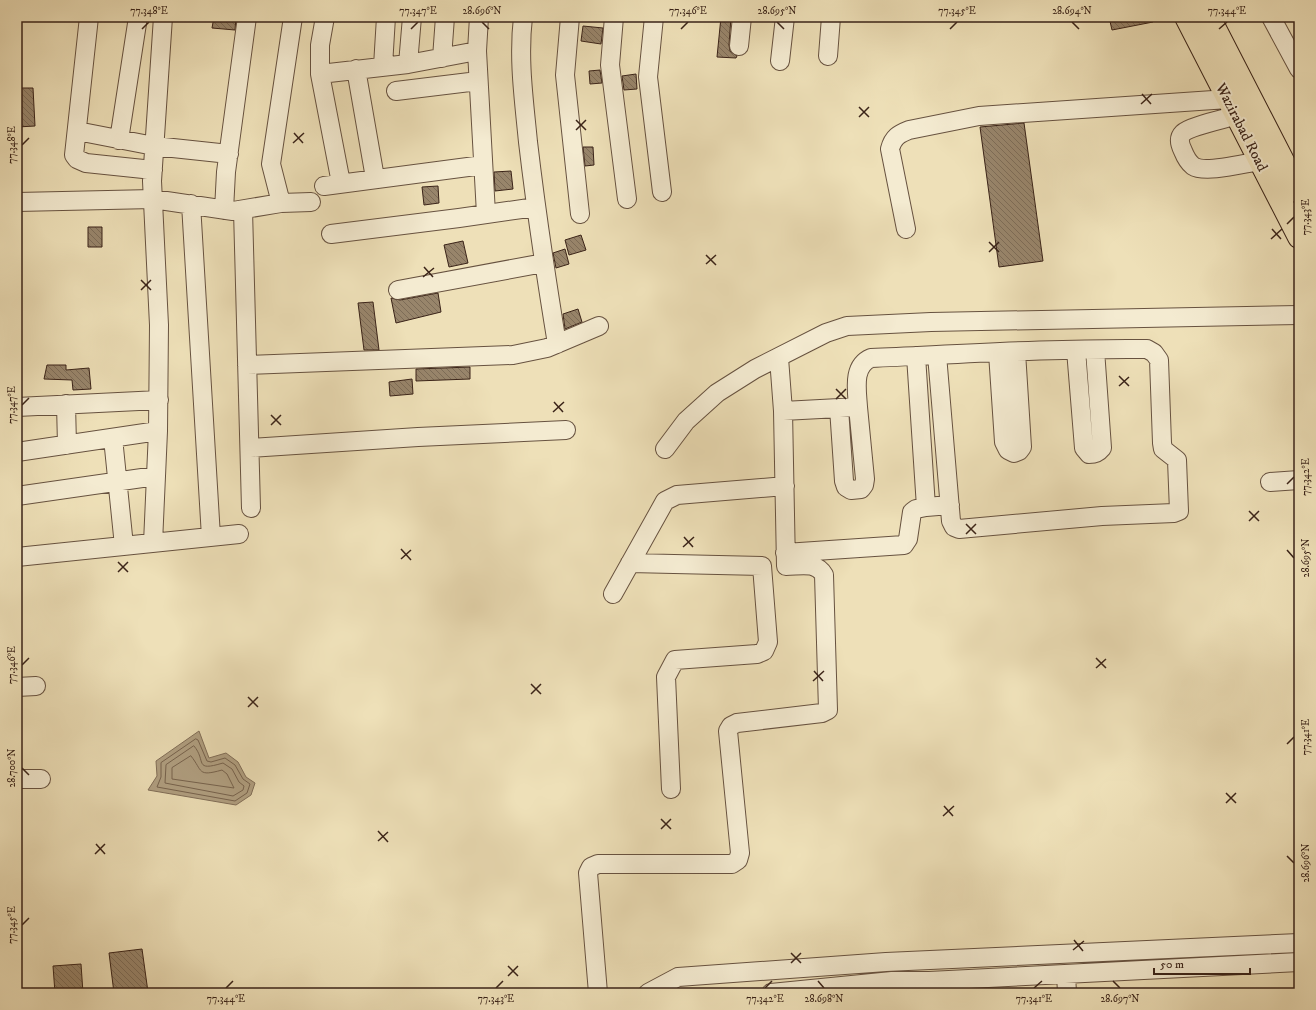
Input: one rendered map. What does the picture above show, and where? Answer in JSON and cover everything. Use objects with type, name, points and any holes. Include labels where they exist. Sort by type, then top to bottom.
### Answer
[{"type":"highway","name":"Wazirabad Road","points":[[1186,17],[1240,108],[1299,192]]},
{"type":"highway","name":"Wazirabad Road","points":[[1208,17],[1260,161],[1299,237]]},
{"type":"street","points":[[89,17],[74,155],[80,162],[152,170]]},
{"type":"street","points":[[119,140],[138,17]]},
{"type":"street","points":[[153,543],[159,400],[159,324],[152,170],[162,17]]},
{"type":"street","points":[[224,210],[229,154],[247,17]]},
{"type":"street","points":[[281,203],[271,164],[293,17]]},
{"type":"street","points":[[325,17],[320,45],[320,74],[333,184],[483,165]]},
{"type":"street","points":[[383,66],[386,17]]},
{"type":"street","points":[[408,64],[412,17]]},
{"type":"street","points":[[442,58],[445,17]]},
{"type":"street","points":[[479,17],[477,51],[478,82],[486,214]]},
{"type":"street","points":[[524,17],[521,36],[521,72],[536,207],[557,344]]},
{"type":"street","points":[[570,17],[565,75],[580,214]]},
{"type":"street","points":[[614,17],[610,65],[627,198]]},
{"type":"street","points":[[654,17],[648,77],[662,192]]},
{"type":"street","points":[[739,46],[742,17]]},
{"type":"street","points":[[780,61],[785,17]]},
{"type":"street","points":[[828,56],[831,17]]},
{"type":"street","points":[[1272,17],[1299,69]]},
{"type":"street","points":[[320,74],[408,64],[477,51]]},
{"type":"street","points":[[356,69],[374,178]]},
{"type":"street","points":[[396,91],[478,82]]},
{"type":"street","points":[[1240,108],[1188,130],[1180,137],[1182,150],[1188,161],[1193,166],[1200,168],[1208,169],[1260,161]]},
{"type":"street","points":[[906,229],[890,149],[892,141],[898,134],[909,130],[979,116],[1240,108]]},
{"type":"street","points":[[77,131],[154,146],[229,154]]},
{"type":"street","points":[[17,202],[153,199],[224,210],[243,210],[281,203],[311,202]]},
{"type":"street","points":[[192,204],[211,537]]},
{"type":"street","points":[[331,234],[536,207]]},
{"type":"street","points":[[243,210],[251,508]]},
{"type":"street","points":[[398,290],[544,263]]},
{"type":"street","points":[[665,449],[686,421],[700,407],[755,369],[826,334],[847,326],[931,322],[1120,320],[1299,314]]},
{"type":"street","points":[[1120,320],[1122,349]]},
{"type":"street","points":[[247,365],[513,355],[538,351],[598,326]]},
{"type":"street","points":[[840,408],[844,481],[846,487],[851,490],[861,489],[864,485],[865,479],[858,407],[858,369],[863,361],[870,358],[937,355],[1147,349],[1154,353],[1158,360],[1162,443],[1163,449],[1177,460],[1179,511],[1174,513],[1102,516],[959,529],[954,527],[951,522],[937,355]]},
{"type":"street","points":[[1076,350],[1084,448],[1089,454],[1094,454],[1099,452],[1102,448],[1095,350]]},
{"type":"street","points":[[998,353],[1004,442],[1008,450],[1014,453],[1019,451],[1022,447],[1016,352]]},
{"type":"street","points":[[916,356],[926,507]]},
{"type":"street","points":[[779,358],[783,412],[785,560]]},
{"type":"street","points":[[17,407],[159,400]]},
{"type":"street","points":[[66,404],[67,445]]},
{"type":"street","points":[[783,412],[858,407]]},
{"type":"street","points":[[250,448],[418,437],[566,430]]},
{"type":"street","points":[[17,452],[158,432]]},
{"type":"street","points":[[113,438],[124,546]]},
{"type":"street","points":[[17,496],[156,476]]},
{"type":"street","points":[[1270,482],[1299,480]]},
{"type":"street","points":[[613,594],[665,501],[677,495],[785,486]]},
{"type":"street","points":[[630,563],[762,566],[785,560],[904,545],[908,539],[912,512],[916,509],[926,507],[950,505]]},
{"type":"street","points":[[17,558],[240,534]]},
{"type":"street","points":[[598,993],[588,873],[591,867],[598,864],[732,864],[738,860],[740,853],[728,731],[731,726],[737,723],[822,713],[828,710],[824,575],[820,568],[785,560]]},
{"type":"street","points":[[671,789],[666,677],[668,672],[675,660],[757,654],[764,651],[768,642],[762,566]]},
{"type":"street","points":[[17,687],[36,686]]},
{"type":"street","points":[[17,779],[41,779]]},
{"type":"street","points":[[652,992],[678,977],[886,962],[1299,943]]},
{"type":"street","points":[[1136,951],[1137,970]]},
{"type":"street","points":[[771,993],[892,981],[1299,962]]},
{"type":"street","points":[[1066,974],[1067,993]]},
{"type":"water","points":[[199,731],[209,758],[226,753],[238,762],[246,777],[255,783],[251,795],[236,805],[148,790],[157,776],[156,761]]},
{"type":"building","points":[[214,17],[236,18],[235,30],[212,28]]},
{"type":"building","points":[[721,17],[731,17],[729,45],[730,51],[737,56],[736,58],[717,57]]},
{"type":"building","points":[[1109,17],[1153,17],[1153,22],[1112,30]]},
{"type":"building","points":[[583,26],[603,28],[601,44],[581,41]]},
{"type":"building","points":[[600,70],[602,83],[590,84],[589,71]]},
{"type":"building","points":[[636,74],[637,89],[624,90],[622,76]]},
{"type":"building","points":[[17,88],[33,88],[35,126],[17,127]]},
{"type":"building","points":[[1024,123],[1043,261],[999,267],[980,127]]},
{"type":"building","points":[[583,147],[593,147],[594,165],[585,166]]},
{"type":"building","points":[[511,171],[513,189],[495,191],[494,172]]},
{"type":"building","points":[[438,186],[439,203],[424,205],[422,187]]},
{"type":"building","points":[[88,227],[102,227],[102,247],[88,247]]},
{"type":"building","points":[[581,235],[586,250],[569,255],[565,240]]},
{"type":"building","points":[[463,241],[468,263],[449,267],[444,245]]},
{"type":"building","points":[[565,249],[569,264],[556,268],[553,253]]},
{"type":"building","points":[[438,293],[441,312],[396,323],[391,298],[400,300]]},
{"type":"building","points":[[373,302],[379,350],[364,350],[358,303]]},
{"type":"building","points":[[578,309],[582,322],[565,329],[563,314]]},
{"type":"building","points":[[47,365],[66,365],[66,370],[89,368],[91,389],[73,390],[72,380],[44,379]]},
{"type":"building","points":[[470,367],[470,379],[416,381],[416,369]]},
{"type":"building","points":[[412,379],[413,394],[390,396],[389,382]]},
{"type":"building","points":[[142,949],[148,992],[114,993],[109,953]]},
{"type":"building","points":[[81,964],[83,993],[55,993],[53,966]]}]
